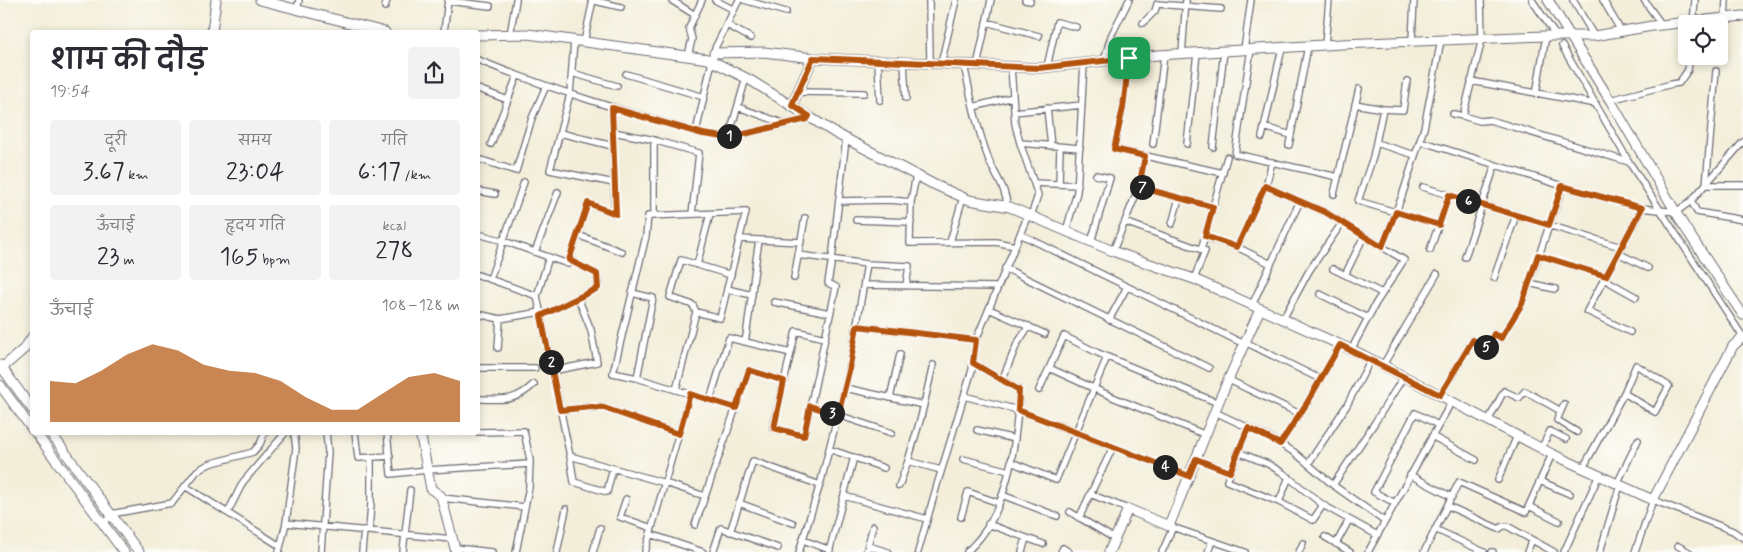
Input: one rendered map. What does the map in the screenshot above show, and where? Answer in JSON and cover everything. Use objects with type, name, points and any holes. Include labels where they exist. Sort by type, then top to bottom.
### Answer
[{"type":"street","points":[[212,30],[216,0]]},
{"type":"street","points":[[260,0],[377,30]]},
{"type":"street","points":[[297,10],[299,0]]},
{"type":"street","points":[[385,7],[387,0]]},
{"type":"street","points":[[444,30],[448,0],[490,6]]},
{"type":"street","points":[[510,34],[516,0]]},
{"type":"street","points":[[589,0],[621,7]]},
{"type":"street","points":[[584,42],[593,0]]},
{"type":"street","points":[[671,0],[695,15]]},
{"type":"street","points":[[688,56],[692,39],[689,28],[702,0]]},
{"type":"street","points":[[715,0],[734,10]]},
{"type":"street","points":[[696,132],[713,56],[739,0]]},
{"type":"street","points":[[744,0],[786,12]]},
{"type":"street","points":[[929,0],[930,63]]},
{"type":"street","points":[[941,64],[956,0]]},
{"type":"street","points":[[977,66],[991,0]]},
{"type":"street","points":[[1104,61],[1111,36],[1128,0]]},
{"type":"street","points":[[1252,0],[1248,50],[1235,154],[1338,176]]},
{"type":"street","points":[[1326,45],[1329,0]]},
{"type":"street","points":[[1412,41],[1414,0]]},
{"type":"street","points":[[1462,116],[1482,39],[1481,0]]},
{"type":"street","points":[[1532,0],[1556,36]]},
{"type":"street","points":[[1548,0],[1676,212],[1743,316]]},
{"type":"street","points":[[1573,0],[1594,36]]},
{"type":"street","points":[[1603,0],[1621,32]]},
{"type":"street","points":[[1644,0],[1662,25]]},
{"type":"street","points":[[1694,15],[1695,0]]},
{"type":"street","points":[[1725,15],[1726,0]]},
{"type":"street","points":[[1182,54],[1186,3]]},
{"type":"street","points":[[1143,23],[1155,11],[1158,4],[1186,3],[1221,9]]},
{"type":"street","points":[[1728,18],[1743,16]]},
{"type":"street","points":[[986,22],[1039,36]]},
{"type":"street","points":[[1047,67],[1057,22],[1076,27]]},
{"type":"street","points":[[480,35],[528,34],[688,56],[764,52],[813,58],[977,66],[1047,67],[1164,55],[1308,46],[1546,36],[1594,36],[1678,23]]},
{"type":"street","points":[[727,25],[752,38]]},
{"type":"street","points":[[1536,94],[1546,36]]},
{"type":"street","points":[[1382,247],[1396,212],[1424,128],[1441,40]]},
{"type":"street","points":[[574,41],[570,94],[550,170],[614,183]]},
{"type":"street","points":[[1289,145],[1308,46]]},
{"type":"street","points":[[1562,46],[1629,162],[1743,337],[1733,346],[1653,500],[1634,552]]},
{"type":"street","points":[[1262,137],[1282,48]]},
{"type":"street","points":[[1213,147],[1224,51]]},
{"type":"street","points":[[1187,144],[1197,53]]},
{"type":"street","points":[[1154,144],[1164,55]]},
{"type":"street","points":[[713,56],[846,139],[969,200],[1007,207],[1113,251],[1194,279],[1383,365],[1541,449],[1653,500],[1733,531],[1743,538]]},
{"type":"street","points":[[792,105],[813,58]]},
{"type":"street","points":[[1129,58],[1123,108],[1114,149],[1223,173]]},
{"type":"street","points":[[878,60],[880,100]]},
{"type":"street","points":[[480,61],[517,76],[612,108],[696,132],[723,137],[807,119],[809,116]]},
{"type":"street","points":[[904,62],[906,98]]},
{"type":"street","points":[[1066,231],[1078,185],[1084,63]]},
{"type":"street","points":[[964,65],[975,120],[989,162],[1004,188],[1007,207]]},
{"type":"street","points":[[1610,100],[1679,83],[1688,70],[1689,65]]},
{"type":"street","points":[[918,552],[972,370],[976,340],[1005,268],[1038,196],[1020,143],[1014,112],[1011,67]]},
{"type":"street","points":[[1706,185],[1716,71]]},
{"type":"street","points":[[572,73],[617,86]]},
{"type":"street","points":[[626,74],[704,97]]},
{"type":"street","points":[[491,144],[517,76]]},
{"type":"street","points":[[729,136],[746,78]]},
{"type":"street","points":[[1471,81],[1596,104]]},
{"type":"street","points":[[1355,104],[1383,109],[1404,110],[1407,82]]},
{"type":"street","points":[[480,160],[516,172],[532,118],[546,86]]},
{"type":"street","points":[[480,90],[508,100]]},
{"type":"street","points":[[1334,194],[1359,90]]},
{"type":"street","points":[[798,92],[864,93]]},
{"type":"street","points":[[973,107],[1013,97]]},
{"type":"street","points":[[1014,112],[1082,105]]},
{"type":"street","points":[[738,107],[786,124]]},
{"type":"street","points":[[480,235],[568,264],[588,203],[616,214],[612,108]]},
{"type":"street","points":[[1047,108],[1051,146]]},
{"type":"street","points":[[1383,109],[1376,143],[1358,201],[1439,225]]},
{"type":"street","points":[[1453,114],[1480,121],[1490,120],[1629,162]]},
{"type":"street","points":[[1264,127],[1291,134]]},
{"type":"street","points":[[613,132],[654,140],[699,153],[692,214]]},
{"type":"street","points":[[560,133],[613,146]]},
{"type":"street","points":[[825,338],[796,331],[774,428],[804,436],[836,287],[828,284],[846,139]]},
{"type":"street","points":[[654,140],[654,216]]},
{"type":"street","points":[[1420,140],[1562,186],[1642,208],[1676,212],[1691,202],[1743,142]]},
{"type":"street","points":[[1020,143],[1080,148]]},
{"type":"street","points":[[1376,143],[1415,155]]},
{"type":"street","points":[[1059,184],[1060,147]]},
{"type":"street","points":[[1113,251],[1139,187],[1145,156]]},
{"type":"street","points":[[1201,250],[1227,157]]},
{"type":"street","points":[[1237,247],[1265,186],[1272,162]]},
{"type":"street","points":[[1465,257],[1496,165]]},
{"type":"street","points":[[916,175],[911,202],[910,243],[996,242],[1015,246]]},
{"type":"street","points":[[1091,242],[1110,178],[1096,175]]},
{"type":"street","points":[[490,279],[524,182]]},
{"type":"street","points":[[1034,183],[1078,185]]},
{"type":"street","points":[[1706,185],[1743,185]]},
{"type":"street","points":[[1265,186],[1325,212],[1404,260],[1382,294],[1351,350]]},
{"type":"street","points":[[1440,395],[1473,340],[1486,348],[1494,334],[1501,338],[1522,304],[1562,186]]},
{"type":"street","points":[[1139,187],[1213,207]]},
{"type":"street","points":[[1423,187],[1549,225],[1619,250],[1648,268]]},
{"type":"street","points":[[480,191],[495,194]]},
{"type":"street","points":[[535,252],[558,192]]},
{"type":"street","points":[[1430,250],[1449,195]]},
{"type":"street","points":[[950,242],[963,197]]},
{"type":"street","points":[[1172,224],[1179,198]]},
{"type":"street","points":[[839,201],[890,200],[911,202]]},
{"type":"street","points":[[1162,552],[1189,476],[1245,343],[1271,264],[1300,201]]},
{"type":"street","points":[[1691,202],[1697,212],[1743,220]]},
{"type":"street","points":[[1630,332],[1587,311],[1642,208]]},
{"type":"street","points":[[696,312],[720,318],[746,212],[648,216],[646,236],[613,373],[637,378],[736,408]]},
{"type":"street","points":[[697,265],[710,214]]},
{"type":"street","points":[[1494,278],[1516,215]]},
{"type":"street","points":[[794,278],[805,218]]},
{"type":"street","points":[[856,220],[911,222]]},
{"type":"street","points":[[1125,222],[1205,252],[1194,279]]},
{"type":"street","points":[[1283,319],[1308,271],[1342,223]]},
{"type":"street","points":[[1020,234],[1320,379]]},
{"type":"street","points":[[578,235],[622,252]]},
{"type":"street","points":[[1205,236],[1237,247],[1271,264]]},
{"type":"street","points":[[1345,275],[1364,236]]},
{"type":"street","points":[[739,239],[801,242]]},
{"type":"street","points":[[745,342],[759,241]]},
{"type":"street","points":[[798,255],[868,264],[908,266],[906,286]]},
{"type":"street","points":[[1538,255],[1605,277],[1636,297]]},
{"type":"street","points":[[549,258],[537,296],[574,482],[607,492],[613,468]]},
{"type":"street","points":[[480,314],[500,319],[541,314],[598,288],[597,274],[569,260]]},
{"type":"street","points":[[676,390],[696,312],[693,305],[670,297],[681,260],[731,275]]},
{"type":"street","points":[[799,552],[820,485],[845,388],[868,264]]},
{"type":"street","points":[[1005,268],[1209,368]]},
{"type":"street","points":[[1333,269],[1382,294]]},
{"type":"street","points":[[1383,365],[1437,274]]},
{"type":"street","points":[[480,276],[537,296]]},
{"type":"street","points":[[1529,283],[1555,290]]},
{"type":"street","points":[[864,285],[997,287]]},
{"type":"street","points":[[1109,320],[1127,287]]},
{"type":"street","points":[[727,288],[752,295]]},
{"type":"street","points":[[632,293],[653,298],[637,378]]},
{"type":"street","points":[[1320,294],[1368,318]]},
{"type":"street","points":[[552,371],[597,362],[591,330],[578,298]]},
{"type":"street","points":[[774,302],[830,313]]},
{"type":"street","points":[[988,308],[1045,334]]},
{"type":"street","points":[[498,348],[500,319]]},
{"type":"street","points":[[857,326],[976,340]]},
{"type":"street","points":[[1002,380],[1017,344],[1028,326]]},
{"type":"street","points":[[1038,390],[1064,336],[1217,407],[1248,428],[1294,452],[1333,485],[1384,522]]},
{"type":"street","points":[[710,400],[729,338],[791,353]]},
{"type":"street","points":[[30,340],[25,348],[1,367],[30,406]]},
{"type":"street","points":[[1280,444],[1300,414],[1340,345]]},
{"type":"street","points":[[890,398],[900,354]]},
{"type":"street","points":[[1011,462],[1056,480],[1107,357]]},
{"type":"street","points":[[1308,464],[1346,406],[1370,359]]},
{"type":"street","points":[[971,551],[984,533],[1002,495],[1015,439],[1019,390],[973,363]]},
{"type":"street","points":[[899,486],[924,405],[933,365]]},
{"type":"street","points":[[1583,468],[1624,393],[1636,365],[1669,386],[1655,412],[1624,393]]},
{"type":"street","points":[[480,368],[535,368]]},
{"type":"street","points":[[1049,368],[1206,435]]},
{"type":"street","points":[[695,525],[749,370],[784,381]]},
{"type":"street","points":[[1333,485],[1404,376]]},
{"type":"street","points":[[1229,380],[1300,414]]},
{"type":"street","points":[[480,400],[515,398],[526,392],[534,384]]},
{"type":"street","points":[[0,385],[30,426]]},
{"type":"street","points":[[845,388],[924,405]]},
{"type":"street","points":[[1488,421],[1504,391],[1519,398],[1524,391],[1561,411]]},
{"type":"street","points":[[645,552],[690,394]]},
{"type":"street","points":[[964,396],[1018,410],[1189,476]]},
{"type":"street","points":[[1368,552],[1452,401]]},
{"type":"street","points":[[1564,404],[1557,420],[1577,432]]},
{"type":"street","points":[[810,406],[892,433]]},
{"type":"street","points":[[560,410],[592,407],[604,408],[679,434]]},
{"type":"street","points":[[1394,503],[1374,492],[1415,413],[1438,425]]},
{"type":"street","points":[[1248,428],[1227,481],[1278,502],[1313,520],[1323,505]]},
{"type":"street","points":[[976,430],[1015,439]]},
{"type":"street","points":[[480,432],[524,431],[530,464],[529,488],[516,552]]},
{"type":"street","points":[[1541,449],[1550,431],[1566,439]]},
{"type":"street","points":[[37,435],[124,552]]},
{"type":"street","points":[[52,435],[139,552]]},
{"type":"street","points":[[104,525],[111,514],[172,503],[197,471],[209,464],[253,452],[260,444],[264,435]]},
{"type":"street","points":[[228,512],[243,482],[283,435]]},
{"type":"street","points":[[185,486],[228,512],[280,549],[286,522],[296,448],[294,435]]},
{"type":"street","points":[[321,552],[328,452],[326,435]]},
{"type":"street","points":[[355,435],[358,458],[390,456]]},
{"type":"street","points":[[387,435],[391,474],[530,464]]},
{"type":"street","points":[[421,435],[431,489],[442,498],[525,507]]},
{"type":"street","points":[[1432,436],[1476,460]]},
{"type":"street","points":[[1498,480],[1517,436]]},
{"type":"street","points":[[1600,552],[1618,484],[1638,440]]},
{"type":"street","points":[[1079,518],[1113,447]]},
{"type":"street","points":[[829,449],[884,468]]},
{"type":"street","points":[[1238,452],[1268,464],[1288,477],[1323,505],[1377,536]]},
{"type":"street","points":[[1424,552],[1459,482],[1526,512],[1552,454]]},
{"type":"street","points":[[570,456],[705,496]]},
{"type":"street","points":[[362,552],[371,503],[371,457]]},
{"type":"street","points":[[803,540],[830,551],[854,457]]},
{"type":"street","points":[[1196,459],[1230,472]]},
{"type":"street","points":[[963,460],[1009,471]]},
{"type":"street","points":[[730,532],[753,461],[820,485]]},
{"type":"street","points":[[908,461],[941,470]]},
{"type":"street","points":[[1410,476],[1452,497]]},
{"type":"street","points":[[1564,552],[1599,476]]},
{"type":"street","points":[[1278,502],[1288,477]]},
{"type":"street","points":[[1540,481],[1570,494]]},
{"type":"street","points":[[403,552],[410,490]]},
{"type":"street","points":[[961,517],[968,492],[999,503]]},
{"type":"street","points":[[1090,494],[1171,526],[1245,552]]},
{"type":"street","points":[[1002,495],[1057,516]]},
{"type":"street","points":[[844,496],[927,519]]},
{"type":"street","points":[[442,498],[454,546]]},
{"type":"street","points":[[626,499],[620,517],[703,552]]},
{"type":"street","points":[[739,503],[793,523]]},
{"type":"street","points":[[1448,506],[1499,529],[1507,526],[1554,552]]},
{"type":"street","points":[[1529,506],[1559,521]]},
{"type":"street","points":[[557,552],[566,508]]},
{"type":"street","points":[[1109,552],[1128,509]]},
{"type":"street","points":[[1070,512],[1115,539]]},
{"type":"street","points":[[1336,544],[1349,520]]},
{"type":"street","points":[[286,522],[405,534],[454,546],[492,552]]},
{"type":"street","points":[[988,524],[1043,544]]},
{"type":"street","points":[[873,526],[867,549],[888,552]]},
{"type":"street","points":[[594,551],[600,528]]},
{"type":"street","points":[[713,552],[721,528],[778,548]]},
{"type":"street","points":[[1435,529],[1484,552]]},
{"type":"street","points":[[1325,537],[1350,552]]},
{"type":"street","points":[[1022,552],[1026,538]]},
{"type":"street","points":[[1528,552],[1532,540]]},
{"type":"street","points":[[1208,552],[1212,541]]},
{"type":"street","points":[[1298,552],[1304,544]]},
{"type":"street","points":[[1678,546],[1689,552]]},
{"type":"street","points":[[1061,552],[1063,548],[1069,552]]},
{"type":"route","points":[[813,58],[1040,68],[1129,58],[1123,108],[1114,149],[1145,156],[1139,187],[1213,207],[1205,236],[1237,247],[1265,186],[1325,212],[1382,247],[1396,212],[1439,225],[1449,195],[1549,225],[1562,186],[1642,208],[1606,276],[1538,255],[1522,304],[1501,338],[1494,334],[1486,348],[1473,340],[1440,395],[1340,345],[1307,403],[1280,444],[1248,428],[1230,472],[1196,459],[1189,476],[1018,410],[1019,390],[973,363],[976,340],[857,326],[849,371],[838,415],[810,406],[804,436],[774,428],[784,381],[749,370],[736,408],[690,394],[679,434],[604,408],[592,407],[560,410],[541,316],[598,288],[598,278],[594,271],[569,260],[588,203],[616,214],[612,108],[703,134],[723,137],[740,135],[807,119],[809,116],[792,105],[813,58]]}]
